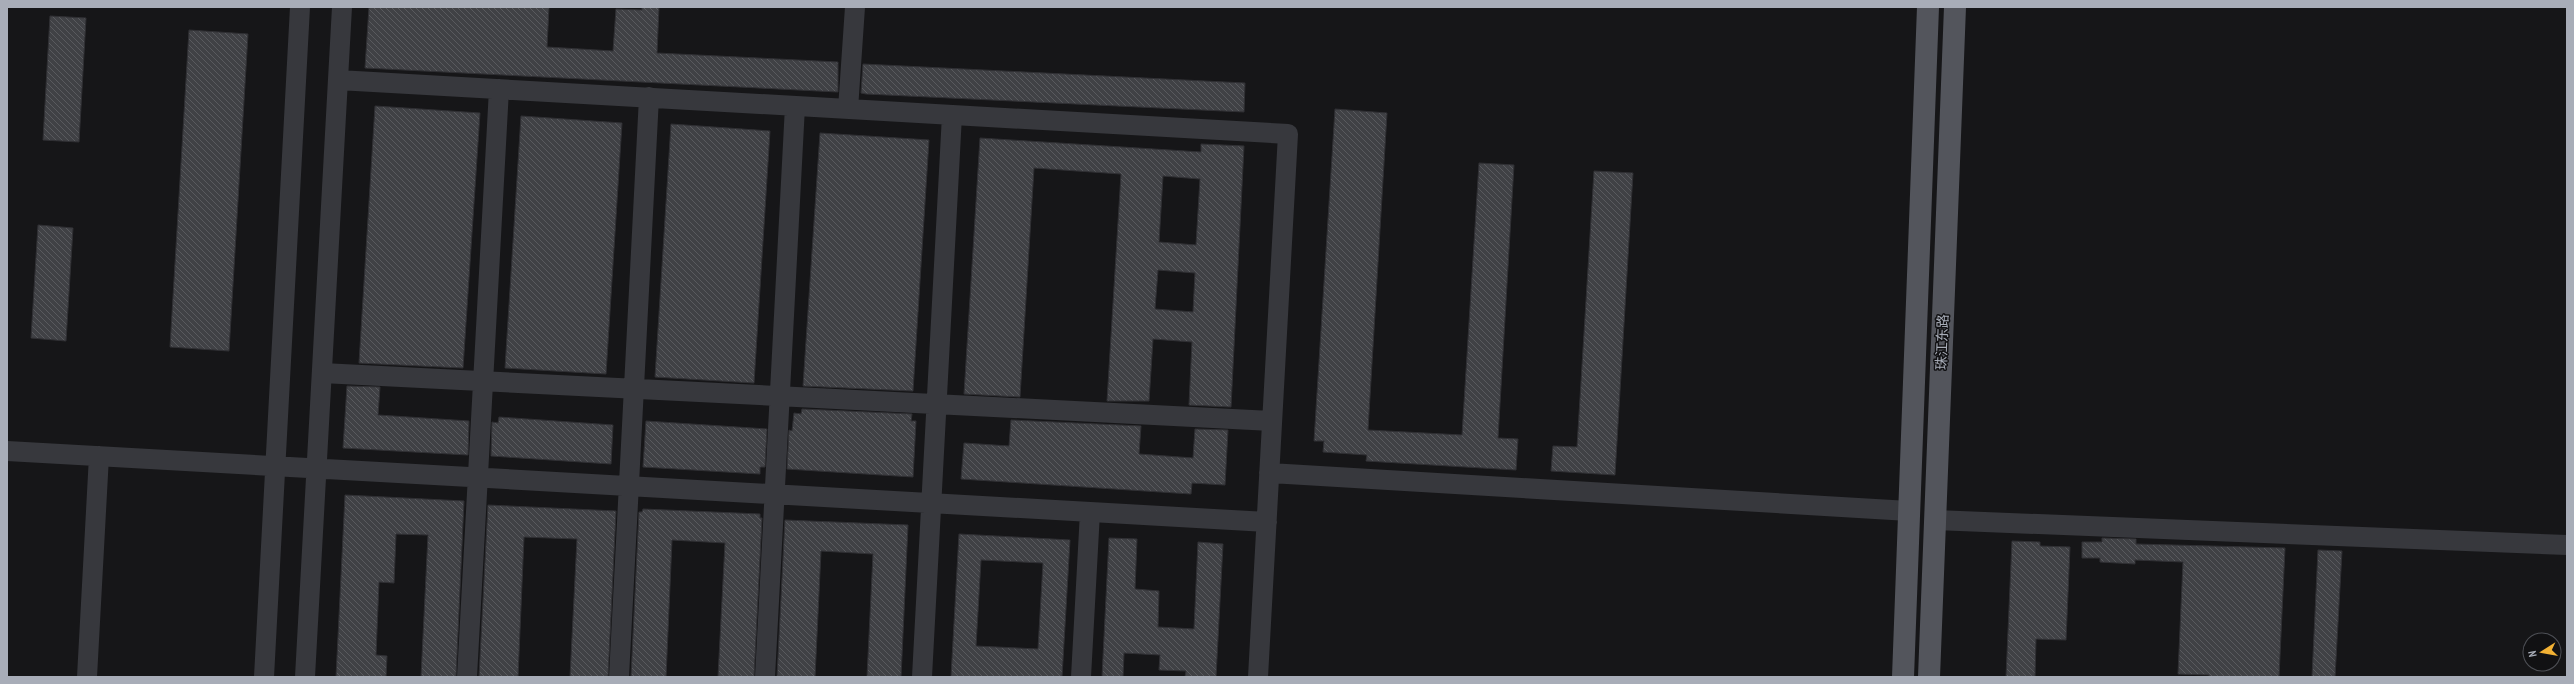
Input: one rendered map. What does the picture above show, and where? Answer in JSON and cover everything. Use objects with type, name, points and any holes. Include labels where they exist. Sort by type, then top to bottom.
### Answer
[{"type":"main road","points":[[1903,677],[1928,7]]},
{"type":"main road","name":"珠江东路","points":[[1929,677],[1955,7]]},
{"type":"street","points":[[264,677],[300,7]]},
{"type":"street","points":[[306,677],[342,7]]},
{"type":"street","points":[[848,109],[855,7]]},
{"type":"street","points":[[338,80],[1288,134],[1258,677]]},
{"type":"street","points":[[467,677],[499,89]]},
{"type":"street","points":[[619,677],[649,97]]},
{"type":"street","points":[[765,677],[795,106]]},
{"type":"street","points":[[922,677],[952,114]]},
{"type":"street","points":[[322,373],[1272,421]]},
{"type":"street","points":[[7,451],[1267,522]]},
{"type":"street","points":[[87,677],[99,456]]},
{"type":"street","points":[[1269,473],[1909,511]]},
{"type":"street","points":[[1081,677],[1090,512]]},
{"type":"street","points":[[1935,520],[2567,545]]},
{"type":"building","points":[[369,7],[549,7],[547,47],[613,51],[616,9],[642,10],[642,7],[659,7],[657,53],[838,62],[838,92],[365,68]]},
{"type":"building","points":[[50,16],[86,18],[79,142],[43,140]]},
{"type":"building","points":[[189,30],[248,34],[229,351],[170,347]]},
{"type":"building","points":[[863,64],[1245,83],[1244,112],[866,94],[861,93]]},
{"type":"building","points":[[375,106],[480,113],[463,368],[359,363]]},
{"type":"building","points":[[1335,109],[1387,113],[1368,430],[1462,435],[1479,163],[1514,165],[1498,438],[1518,439],[1516,470],[1366,461],[1367,455],[1323,452],[1324,441],[1314,441]]},
{"type":"building","points":[[521,116],[622,123],[606,374],[505,368]]},
{"type":"building","points":[[671,124],[770,131],[754,383],[655,377]]},
{"type":"building","points":[[820,133],[929,140],[913,391],[803,386]]},
{"type":"building","points":[[980,138],[1201,152],[1201,144],[1244,146],[1231,407],[1189,405],[1192,342],[1153,339],[1149,401],[1107,401],[1121,174],[1034,168],[1020,397],[964,394]],"holes":[[[1163,176],[1200,179],[1196,245],[1159,242]],[[1158,270],[1195,273],[1193,312],[1155,309]]]},
{"type":"building","points":[[1594,171],[1633,173],[1615,475],[1551,471],[1553,446],[1577,447]]},
{"type":"building","points":[[38,225],[73,228],[66,341],[31,338]]},
{"type":"building","points":[[347,386],[380,387],[378,415],[469,421],[468,455],[343,448]]},
{"type":"building","points":[[802,409],[912,414],[911,421],[916,421],[913,477],[787,469],[789,430],[792,431],[794,413],[801,414]]},
{"type":"building","points":[[499,417],[613,425],[611,464],[491,456],[492,422],[498,423]]},
{"type":"building","points":[[1011,420],[1141,426],[1139,454],[1193,458],[1195,429],[1228,430],[1225,485],[1192,483],[1191,494],[961,479],[964,443],[1009,446]]},
{"type":"building","points":[[646,421],[767,429],[765,467],[760,467],[760,474],[643,467]]},
{"type":"building","points":[[345,495],[464,501],[456,677],[421,677],[428,535],[396,534],[394,583],[379,582],[376,655],[387,656],[386,677],[336,677]]},
{"type":"building","points":[[488,505],[616,511],[608,677],[570,677],[577,539],[524,537],[518,677],[479,677]]},
{"type":"building","points":[[643,509],[760,514],[760,518],[762,518],[754,677],[718,677],[725,543],[672,540],[666,677],[631,677],[639,512],[642,512]]},
{"type":"building","points":[[785,520],[908,525],[901,677],[867,677],[873,554],[821,551],[815,677],[777,677]]},
{"type":"building","points":[[959,534],[1070,540],[1062,677],[951,677]],"holes":[[[981,560],[1043,563],[1038,649],[976,646]]]},
{"type":"building","points":[[1109,538],[1137,539],[1135,589],[1159,591],[1158,627],[1194,629],[1198,542],[1223,544],[1216,677],[1185,677],[1186,671],[1159,670],[1160,655],[1124,653],[1123,677],[1102,677]]},
{"type":"building","points":[[2102,538],[2136,539],[2136,544],[2285,548],[2279,677],[2209,677],[2209,675],[2178,674],[2183,562],[2135,560],[2135,564],[2100,562],[2100,558],[2082,558],[2082,542],[2102,542]]},
{"type":"building","points":[[2012,541],[2040,542],[2040,546],[2070,547],[2066,640],[2036,639],[2035,677],[2006,677]]},
{"type":"building","points":[[2318,550],[2342,551],[2335,677],[2312,677]]}]
